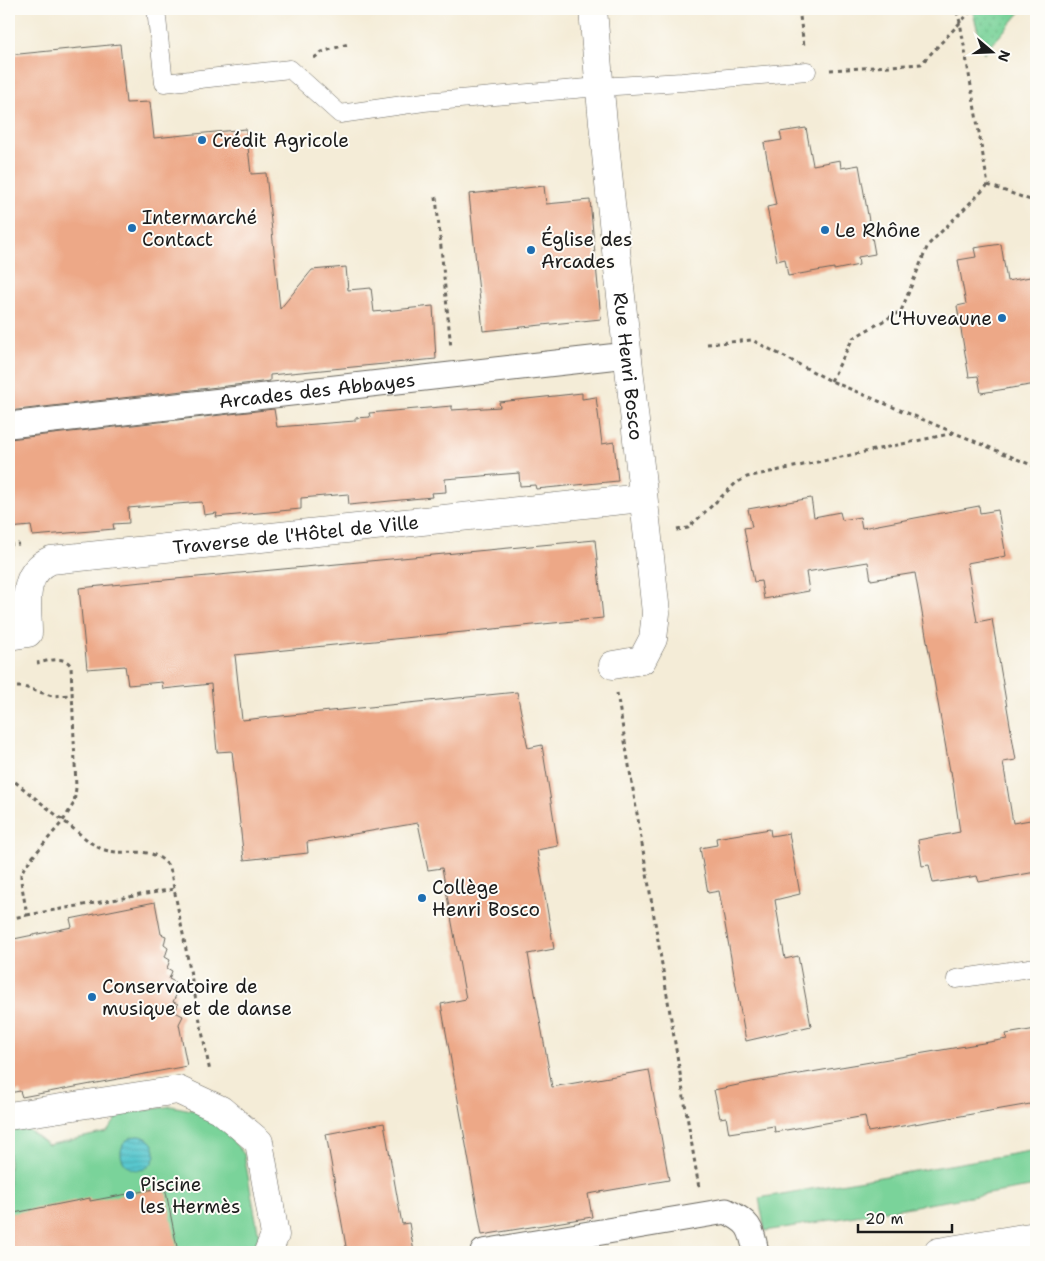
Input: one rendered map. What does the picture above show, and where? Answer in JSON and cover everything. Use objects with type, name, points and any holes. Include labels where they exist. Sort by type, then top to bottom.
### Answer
[{"type":"street","name":"Rue Henri Bosco","points":[[593,9],[626,355],[656,613],[654,639],[642,660],[613,665]]},
{"type":"street","name":"Arcades des Abbayes","points":[[9,425],[626,355]]},
{"type":"street","name":"Traverse de l'Hôtel de Ville","points":[[18,634],[28,586],[33,574],[40,565],[51,560],[642,498]]},
{"type":"street","points":[[9,1116],[178,1090],[221,1110],[259,1142],[275,1235],[268,1252]]},
{"type":"street","points":[[483,1252],[726,1211],[741,1218],[752,1231],[756,1252]]},
{"type":"street","points":[[938,1252],[1036,1236]]},
{"type":"lane","points":[[156,9],[164,83],[290,69],[340,114],[424,102],[807,71]]},
{"type":"lane","points":[[956,979],[1036,967]]},
{"type":"path","points":[[799,9],[807,71],[922,64],[973,9]]},
{"type":"path","points":[[956,9],[960,22],[988,185]]},
{"type":"path","points":[[297,76],[311,60],[322,52],[348,44]]},
{"type":"path","points":[[988,185],[1036,202]]},
{"type":"path","points":[[831,381],[853,338],[900,312],[928,245],[988,185]]},
{"type":"path","points":[[436,197],[454,375]]},
{"type":"path","points":[[707,344],[752,340],[831,381],[1036,467]]},
{"type":"path","points":[[647,535],[688,528],[736,483],[747,477],[955,432]]},
{"type":"path","points":[[18,634],[32,662],[36,664],[63,659],[68,661],[71,666],[76,788],[74,803],[63,821],[21,874],[27,915]]},
{"type":"path","points":[[613,665],[703,1215]]},
{"type":"path","points":[[9,687],[24,687],[52,696],[72,695]]},
{"type":"path","points":[[9,777],[91,843],[105,850],[151,853],[164,860],[170,868],[210,1069],[211,1081],[205,1102]]},
{"type":"path","points":[[9,919],[174,889]]},
{"type":"green space","points":[[972,9],[1023,9],[984,54]]},
{"type":"green space","name":"Piscine les Hermès","points":[[171,1106],[197,1111],[215,1120],[244,1154],[259,1236],[252,1252],[9,1252],[9,1130],[25,1127],[48,1145],[107,1132],[119,1115]]},
{"type":"green space","points":[[1036,1150],[1036,1186],[765,1231],[759,1198]]},
{"type":"water","points":[[138,1136],[150,1141],[155,1153],[150,1165],[138,1170],[126,1165],[121,1153],[126,1141]]},
{"type":"building","name":"Intermarché Contact","points":[[120,44],[126,103],[150,102],[154,138],[246,129],[251,174],[266,173],[280,309],[312,270],[346,267],[348,290],[371,288],[374,312],[433,306],[436,359],[270,375],[270,381],[9,411],[9,55]]},
{"type":"building","name":"Le Rhône","points":[[806,128],[813,165],[840,160],[841,168],[859,165],[875,254],[858,257],[859,265],[788,276],[785,259],[777,261],[767,207],[776,205],[764,143],[782,140],[780,132]]},
{"type":"building","name":"Église des Arcades","points":[[544,186],[546,204],[590,200],[601,319],[483,331],[469,194]]},
{"type":"building","name":"L'Huveaune","points":[[1001,244],[1007,281],[1036,276],[1036,384],[981,393],[978,376],[969,377],[957,306],[966,304],[958,260],[976,257],[974,248]]},
{"type":"building","points":[[582,393],[582,399],[596,397],[602,444],[614,442],[618,481],[536,489],[535,485],[520,486],[519,473],[445,479],[446,492],[431,493],[432,497],[349,505],[348,494],[301,498],[301,509],[216,517],[217,513],[204,515],[202,502],[128,508],[129,523],[113,524],[114,529],[33,536],[31,526],[9,528],[9,439],[274,409],[277,427],[355,421],[355,418],[370,417],[369,413],[452,406],[452,410],[500,407],[499,402]]},
{"type":"building","points":[[811,498],[814,517],[840,512],[842,520],[860,517],[862,528],[979,506],[980,513],[998,510],[1006,556],[967,563],[977,622],[992,619],[1016,760],[1003,762],[1013,823],[1036,819],[1036,872],[979,882],[977,876],[933,883],[929,865],[922,866],[918,840],[960,832],[951,771],[915,573],[871,580],[868,562],[806,572],[809,591],[764,599],[761,581],[754,582],[744,528],[752,527],[748,509]]},
{"type":"building","points":[[595,540],[603,618],[235,655],[242,720],[517,692],[528,748],[542,745],[558,846],[537,850],[554,949],[528,954],[552,1087],[649,1070],[669,1180],[588,1194],[592,1217],[482,1235],[441,1004],[466,999],[442,868],[428,870],[418,823],[307,842],[308,853],[244,860],[232,751],[217,752],[211,684],[163,689],[162,682],[128,685],[125,666],[87,669],[79,588]]},
{"type":"building","points":[[770,829],[771,836],[789,833],[800,894],[775,900],[785,959],[798,956],[811,1026],[746,1041],[719,891],[708,893],[700,848],[717,845],[716,838]]},
{"type":"building","name":"Conservatoire de musique et de danse","points":[[155,902],[161,934],[166,936],[164,945],[168,948],[165,957],[170,960],[167,968],[172,971],[169,979],[175,982],[172,990],[177,993],[173,1002],[178,1004],[175,1012],[183,1016],[179,1024],[187,1066],[22,1097],[20,1091],[9,1093],[9,940],[72,927],[70,919]]},
{"type":"building","points":[[1036,1029],[1036,1103],[868,1132],[865,1116],[775,1132],[774,1126],[729,1133],[726,1117],[720,1118],[714,1090],[1007,1039],[1006,1034]]},
{"type":"building","points":[[384,1123],[402,1224],[409,1223],[414,1252],[347,1252],[326,1134]]},
{"type":"building","points":[[165,1187],[178,1252],[9,1252],[9,1214],[90,1198],[90,1201]]},
{"type":"place","name":"Crédit Agricole","points":[[202,140]]},
{"type":"place","name":"Intermarché Contact","points":[[132,228]]},
{"type":"place","name":"Le Rhône","points":[[825,230]]},
{"type":"place","name":"Église des Arcades","points":[[531,250]]},
{"type":"place","name":"L'Huveaune","points":[[1002,318]]},
{"type":"place","name":"Collège Henri Bosco","points":[[422,898]]},
{"type":"place","name":"Conservatoire de musique et de danse","points":[[92,997]]},
{"type":"place","name":"Piscine les Hermès","points":[[130,1195]]}]
